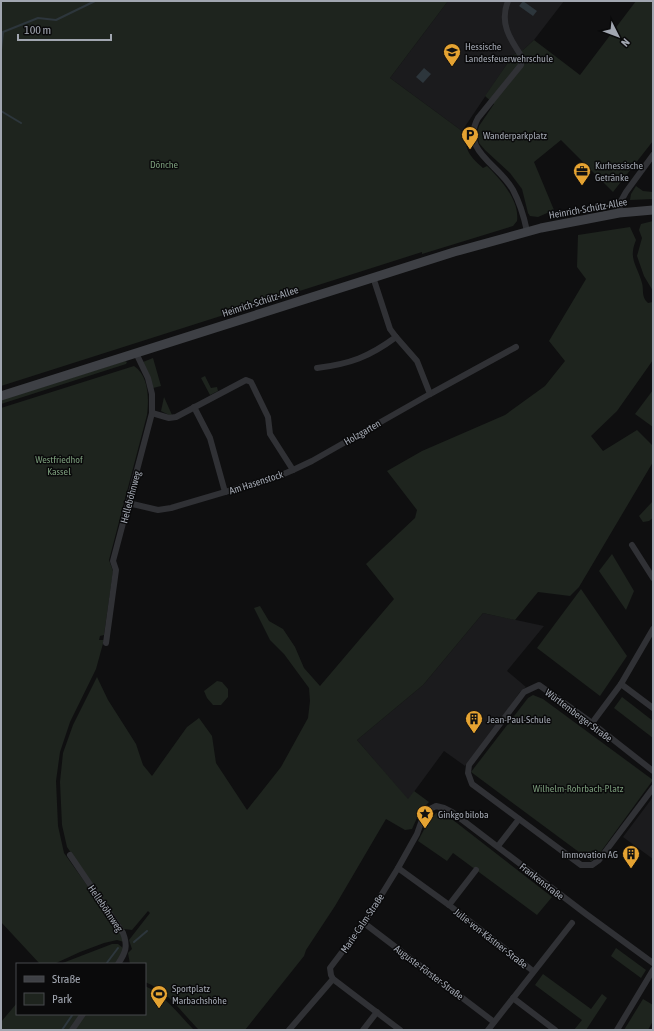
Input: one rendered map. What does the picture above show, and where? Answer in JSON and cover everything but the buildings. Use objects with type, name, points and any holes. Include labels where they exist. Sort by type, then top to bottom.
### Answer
[{"type":"main road","name":"Heinrich-Schütz-Allee","points":[[1,396],[373,277],[527,231],[619,213],[653,210]]},
{"type":"street","points":[[508,1],[504,10],[506,30],[522,57],[522,62],[478,118],[472,135],[477,149],[502,173],[513,190],[521,207],[527,231]]},
{"type":"street","points":[[619,213],[621,201],[626,192],[653,156]]},
{"type":"street","points":[[373,277],[390,329],[417,361],[430,394]]},
{"type":"street","points":[[317,368],[338,366],[359,360],[396,337]]},
{"type":"street","name":"Holzgarten","points":[[293,470],[312,461],[516,347]]},
{"type":"street","points":[[508,351],[512,357]]},
{"type":"street","name":"Helleböhnweg","points":[[106,643],[116,570],[113,561],[152,414],[152,394],[148,378],[136,353]]},
{"type":"street","name":"Am Hasenstock","points":[[128,503],[158,510],[171,508],[279,476],[293,470],[270,434],[268,417],[251,382],[246,380],[176,417],[169,418],[152,414]]},
{"type":"street","name":"Am Hasenstock","points":[[194,407],[210,438],[225,492]]},
{"type":"street","points":[[632,545],[653,578]]},
{"type":"street","points":[[592,723],[622,684],[653,629]]},
{"type":"street","points":[[622,684],[653,708]]},
{"type":"street","name":"Württemberger Straße","points":[[519,819],[472,784],[468,774],[469,765],[524,692],[539,685],[592,723],[653,771]]},
{"type":"street","points":[[498,846],[519,819],[581,865],[592,865],[599,860],[653,788]]},
{"type":"street","name":"Frankenstraße","points":[[430,809],[436,806],[444,808],[498,846],[586,914],[653,963]]},
{"type":"street","name":"Marie-Calm-Straße","points":[[333,979],[330,968],[364,923],[417,834],[423,817],[430,809]]},
{"type":"street","name":"Helleböhnweg","points":[[70,855],[123,933],[126,940],[125,954],[119,963]]},
{"type":"street","name":"Julie-von-Kästner-Straße","points":[[398,868],[533,971]]},
{"type":"street","name":"Julie-von-Kästner-Straße","points":[[449,906],[476,870]]},
{"type":"street","name":"Auguste-Förster-Straße","points":[[364,923],[494,1022]]},
{"type":"street","points":[[488,1030],[572,923]]},
{"type":"street","points":[[616,1030],[653,970]]},
{"type":"street","points":[[290,1030],[333,979],[400,1030]]},
{"type":"street","points":[[513,998],[555,1030]]},
{"type":"street","points":[[363,1030],[377,1012]]},
{"type":"street","points":[[72,1030],[82,1015]]},
{"type":"shaded area","name":"Hessische Landesfeuerwehrschule","points":[[448,1],[564,1],[534,40],[523,50],[513,55],[462,131],[390,78]]},
{"type":"shaded area","points":[[523,1],[537,11],[533,16],[519,6]]},
{"type":"shaded area","points":[[424,68],[431,74],[423,83],[416,77]]},
{"type":"shaded area","points":[[483,613],[544,626],[507,671],[526,687],[520,692],[465,766],[444,751],[408,800],[357,740],[423,685]]},
{"type":"shaded area","points":[[653,797],[653,859],[623,837]]},
{"type":"green space","name":"Dönche","points":[[1,1],[448,1],[390,78],[462,131],[467,148],[473,159],[483,168],[487,166],[508,190],[515,205],[517,221],[513,226],[422,254],[422,252],[1,386]]},
{"type":"green space","points":[[636,1],[653,1],[653,141],[613,192],[561,140],[534,162],[554,210],[538,217],[530,216],[522,189],[510,173],[479,143],[477,133],[479,126],[494,104],[485,96],[513,55],[523,50],[534,40],[580,75]]},
{"type":"green space","points":[[636,186],[643,191],[653,192],[653,199],[630,200],[631,194]]},
{"type":"green space","points":[[653,221],[653,291],[644,276],[637,256],[642,238],[639,230],[641,224]]},
{"type":"green space","points":[[630,227],[636,240],[633,252],[634,262],[642,283],[646,301],[648,303],[653,302],[653,360],[617,411],[591,436],[603,451],[637,430],[653,446],[653,462],[579,587],[570,596],[538,592],[515,620],[483,613],[423,685],[357,740],[408,799],[414,791],[429,802],[420,811],[412,829],[405,830],[386,819],[335,906],[306,950],[304,956],[245,1030],[199,1030],[168,996],[146,982],[146,963],[130,963],[128,953],[132,949],[129,940],[150,913],[148,911],[132,930],[124,929],[67,847],[62,825],[60,782],[63,753],[73,725],[97,677],[108,700],[136,744],[143,765],[152,776],[187,727],[199,718],[212,736],[216,763],[247,810],[281,767],[308,718],[310,701],[309,688],[284,654],[270,640],[254,608],[260,606],[269,621],[283,629],[295,647],[304,668],[320,686],[394,599],[366,564],[415,518],[417,510],[387,471],[422,451],[505,415],[545,386],[565,361],[549,341],[586,279],[577,267],[578,235]]},
{"type":"green space","points":[[153,358],[161,386],[153,388],[143,362]]},
{"type":"green space","points":[[125,361],[127,362],[126,364],[1,404],[1,400]]},
{"type":"green space","name":"Westfriedhof Kassel","points":[[134,366],[143,376],[148,395],[147,415],[109,560],[113,571],[104,635],[100,636],[99,640],[104,640],[96,669],[70,722],[60,752],[56,781],[58,826],[64,853],[119,930],[124,942],[117,940],[104,943],[56,963],[39,963],[1,922],[1,408]]},
{"type":"green space","points":[[205,376],[211,388],[217,387],[218,391],[210,395],[201,378]]},
{"type":"green space","points":[[653,390],[653,427],[635,414]]},
{"type":"green space","points":[[164,397],[172,415],[161,411]]},
{"type":"green space","points":[[653,501],[653,518],[649,521],[643,522],[639,516]]},
{"type":"green space","points":[[612,554],[634,591],[626,610],[599,571]]},
{"type":"green space","points":[[581,589],[627,656],[600,696],[537,648]]},
{"type":"green space","points":[[217,681],[222,682],[228,689],[228,697],[221,705],[213,705],[207,698],[204,691]]},
{"type":"green space","name":"Wilhelm-Rohrbach-Platz","points":[[533,695],[543,699],[653,780],[597,857],[591,861],[471,772],[528,698]]},
{"type":"green space","points":[[622,697],[653,721],[653,738],[614,708]]},
{"type":"green space","points":[[436,813],[443,814],[453,820],[552,897],[537,915],[453,853],[447,861],[418,841],[429,820]]},
{"type":"green space","points":[[112,944],[118,944],[123,948],[123,953],[116,963],[63,963]]},
{"type":"green space","points":[[616,948],[646,970],[641,978],[611,956]]},
{"type":"green space","points":[[543,974],[591,1009],[602,994],[607,998],[586,1030],[574,1030],[582,1020],[535,985]]},
{"type":"green space","name":"Sportplatz Marbachshöhe","points":[[146,987],[165,1000],[194,1030],[74,1030],[84,1015],[146,1015]]},
{"type":"green space","points":[[643,999],[653,1005],[653,1021],[648,1030],[624,1030]]},
{"type":"green space","points":[[16,1004],[16,1015],[80,1015],[70,1030],[1,1030],[1,1022]]},
{"type":"waterway","points":[[1,50],[3,32],[38,18],[56,20],[95,1]]},
{"type":"waterway","points":[[1,111],[21,123]]},
{"type":"waterway","points":[[134,942],[147,931]]},
{"type":"waterway","points":[[107,963],[118,948]]},
{"type":"waterway","points":[[62,1030],[72,1015]]},
{"type":"place","name":"Hessische Landesfeuerwehrschule","points":[[452,67]]},
{"type":"place","name":"Wanderparkplatz","points":[[470,150]]},
{"type":"place","name":"Kurhessische Getränke","points":[[582,186]]},
{"type":"place","name":"Jean-Paul-Schule","points":[[474,734]]},
{"type":"place","name":"Ginkgo biloba","points":[[425,829]]},
{"type":"place","name":"Immovation AG","points":[[631,869]]},
{"type":"place","name":"Sportplatz Marbachshöhe","points":[[159,1009]]}]
